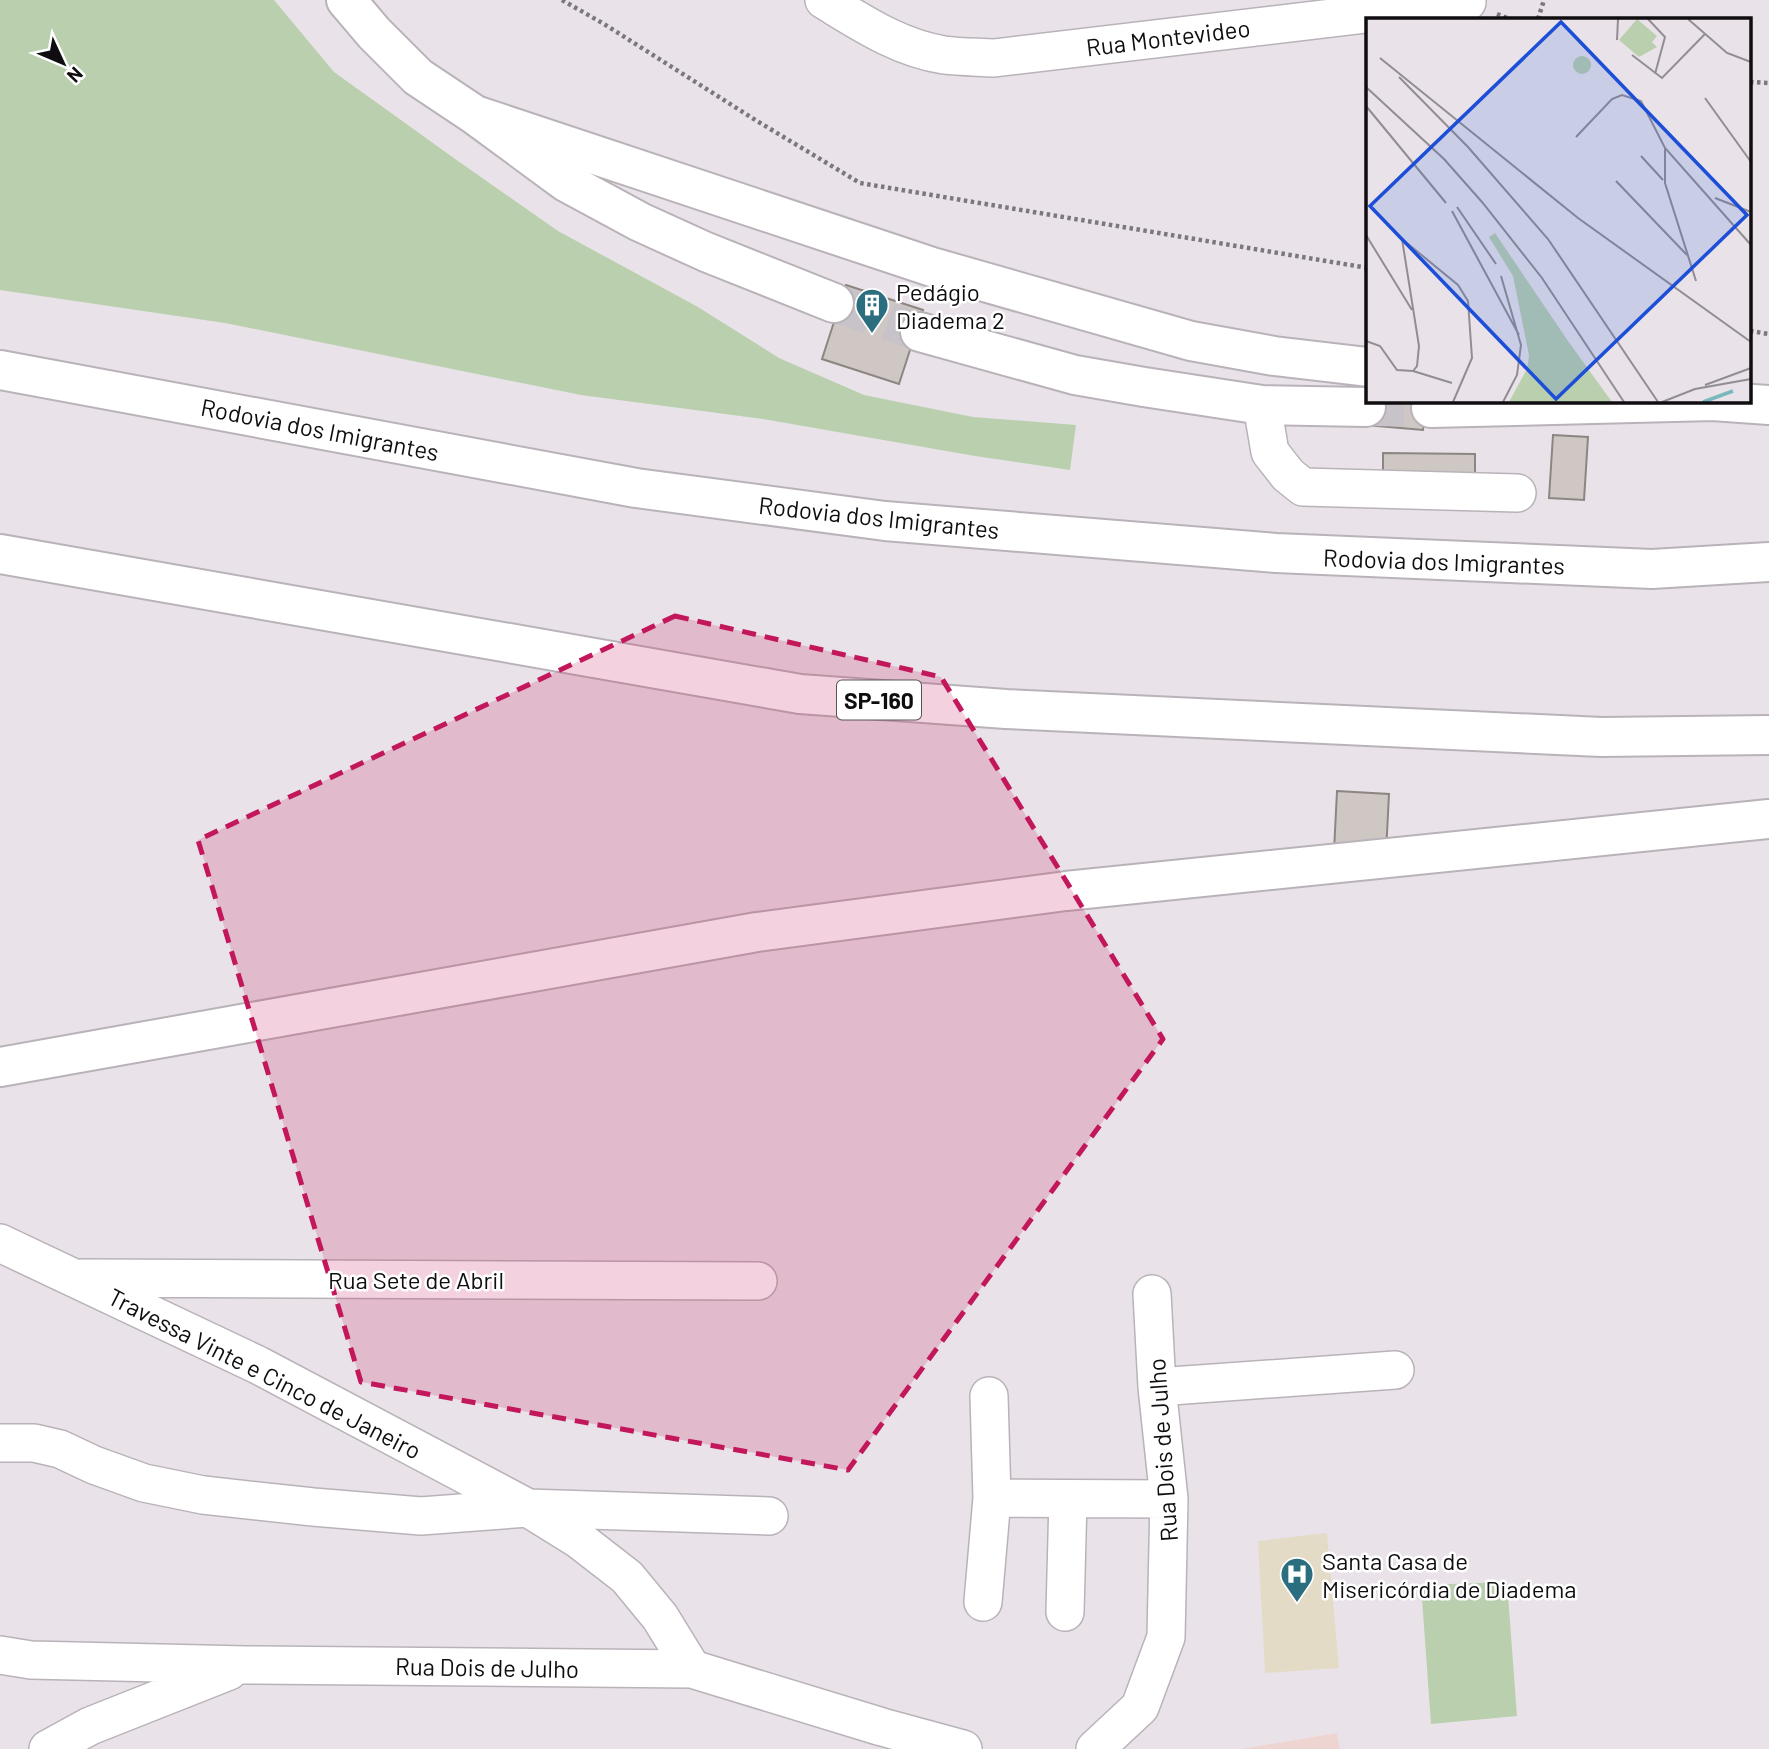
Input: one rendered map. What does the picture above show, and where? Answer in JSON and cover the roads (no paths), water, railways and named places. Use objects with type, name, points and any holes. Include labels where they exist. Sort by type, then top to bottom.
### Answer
[{"type":"highway","points":[[346,0],[418,78],[475,115],[566,182],[706,252],[834,303]]},
{"type":"highway","points":[[475,115],[932,267],[1192,341],[1274,356],[1366,367]]},
{"type":"highway","points":[[920,332],[1075,374],[1144,387],[1262,405],[1366,407]]},
{"type":"highway","name":"Rodovia dos Imigrantes","points":[[8,371],[636,488],[885,521],[1276,554],[1653,569],[1769,562]]},
{"type":"highway","points":[[1431,408],[1673,402]]},
{"type":"highway","points":[[1727,402],[1769,405]]},
{"type":"highway","name":"SP-160","points":[[0,554],[800,694],[1006,709],[1587,736],[1769,735]]},
{"type":"highway","points":[[0,1067],[757,932],[1066,891],[1769,819]]},
{"type":"street","name":"Rua Montevideo","points":[[824,0],[874,30],[908,46],[944,55],[994,58],[1465,1]]},
{"type":"street","points":[[1262,405],[1270,452],[1287,475],[1303,487],[1517,493]]},
{"type":"street","name":"Travessa Vinte e Cinco de Janeiro","points":[[0,1243],[258,1365],[528,1508],[578,1539],[627,1577],[660,1617],[692,1669]]},
{"type":"street","name":"Rua Sete de Abril","points":[[74,1278],[758,1281]]},
{"type":"street","name":"Rua Dois de Julho","points":[[1095,1749],[1140,1707],[1166,1637],[1169,1499],[1157,1387],[1152,1294]]},
{"type":"street","points":[[1157,1387],[1395,1370]]},
{"type":"street","points":[[983,1602],[992,1498],[989,1396]]},
{"type":"street","name":"Travessa Vinte e Cinco de Janeiro","points":[[0,1443],[34,1443],[60,1449],[144,1483],[203,1495],[313,1507],[421,1516],[528,1508],[769,1516]]},
{"type":"street","points":[[992,1498],[1169,1499]]},
{"type":"street","points":[[1065,1612],[1068,1499]]},
{"type":"street","name":"Rua Dois de Julho","points":[[0,1656],[31,1660],[246,1665],[692,1669],[963,1749]]},
{"type":"street","points":[[47,1749],[90,1726],[246,1665]]},
{"type":"tunnel","points":[[834,303],[920,332]]},
{"type":"tunnel","points":[[1366,407],[1431,408]]},
{"type":"place","name":"Pedágio Diadema 2","points":[[872,335]]},
{"type":"place","name":"Santa Casa de Misericórdia de Diadema","points":[[1297,1604]]}]
